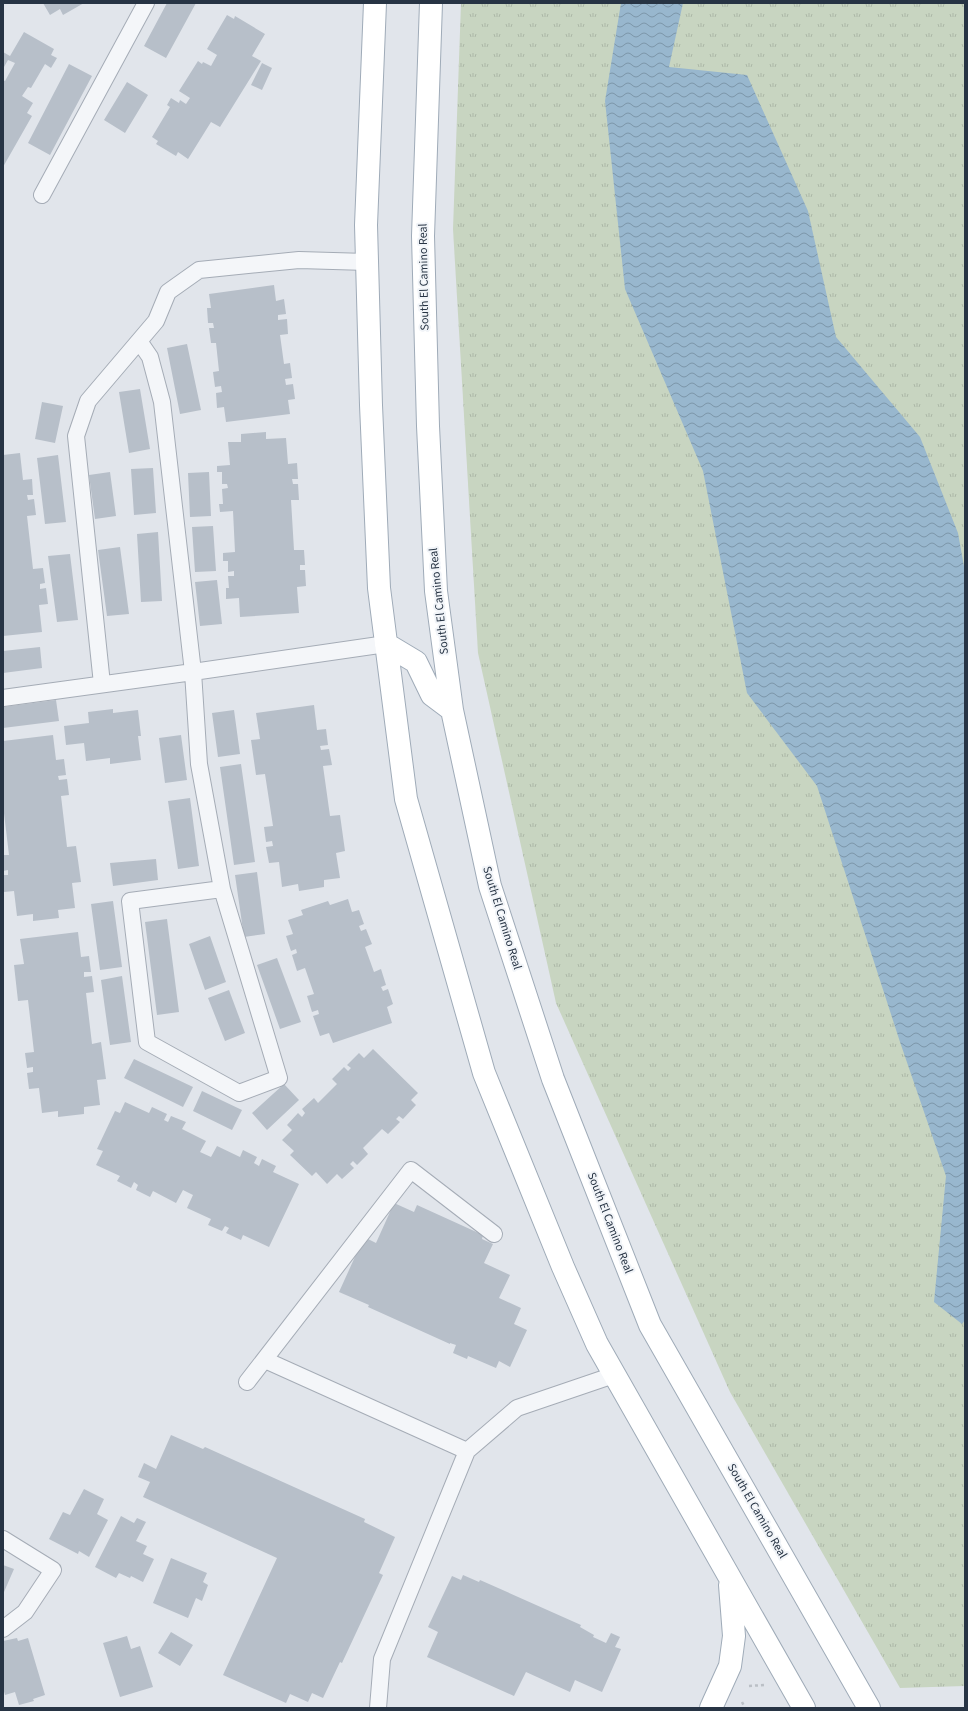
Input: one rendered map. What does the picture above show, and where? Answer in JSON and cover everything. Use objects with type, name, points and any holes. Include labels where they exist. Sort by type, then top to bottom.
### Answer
[{"type":"main road","points":[[375,3],[366,225],[371,405],[379,588],[406,799],[484,1073],[563,1267],[597,1344],[804,1708]]},
{"type":"main road","name":"South El Camino Real","points":[[431,3],[423,236],[428,426],[436,591],[452,710],[490,886],[553,1079],[650,1325],[869,1708]]},
{"type":"main road","points":[[386,644],[416,662],[432,695],[452,710]]},
{"type":"main road","points":[[711,1708],[729,1669],[734,1636],[730,1578]]},
{"type":"lane","points":[[42,195],[146,3]]},
{"type":"lane","points":[[102,684],[76,436],[88,401],[156,321],[168,292],[199,270],[299,260],[367,262]]},
{"type":"lane","points":[[139,341],[150,357],[162,402],[193,672],[199,764],[222,889],[279,1078],[239,1093],[148,1042],[130,901],[222,889]]},
{"type":"lane","points":[[3,698],[386,644]]},
{"type":"lane","points":[[247,1382],[411,1170],[494,1234]]},
{"type":"lane","points":[[265,1360],[467,1451]]},
{"type":"lane","points":[[378,1708],[382,1659],[467,1451],[517,1408],[614,1375]]},
{"type":"lane","points":[[3,1539],[53,1570],[25,1612],[3,1629]]},
{"type":"path","points":[[744,1687],[765,1685]]},
{"type":"green space","points":[[461,3],[965,3],[965,1686],[900,1688],[730,1392],[556,1003],[478,653],[453,229]]},
{"type":"water","points":[[621,3],[683,3],[669,67],[747,75],[808,211],[836,337],[920,437],[958,533],[965,572],[965,1320],[962,1324],[934,1302],[946,1176],[900,1042],[817,786],[747,693],[703,471],[625,289],[605,101]]},
{"type":"building","points":[[43,3],[84,3],[63,15],[60,9],[50,15]]},
{"type":"building","points":[[167,3],[196,3],[166,58],[144,46]]},
{"type":"building","points":[[227,15],[234,19],[235,16],[265,34],[252,56],[261,61],[220,127],[211,122],[188,159],[178,152],[176,156],[156,144],[158,141],[152,137],[170,107],[167,105],[171,98],[179,103],[180,100],[186,104],[190,98],[179,91],[198,61],[202,64],[203,62],[211,66],[217,55],[207,49]]},
{"type":"building","points":[[24,32],[54,49],[51,55],[57,58],[51,68],[45,64],[31,88],[28,87],[22,96],[33,103],[27,113],[32,116],[3,167],[3,80],[5,81],[15,63],[8,60],[4,67],[3,52],[10,56]]},
{"type":"building","points":[[262,63],[272,68],[262,90],[251,85]]},
{"type":"building","points":[[69,64],[92,76],[50,155],[28,143]]},
{"type":"building","points":[[127,82],[148,95],[125,133],[104,120]]},
{"type":"building","points":[[274,285],[276,301],[284,299],[286,314],[278,315],[278,320],[287,319],[288,334],[280,335],[284,364],[290,363],[292,378],[285,379],[286,385],[293,384],[295,399],[288,400],[290,414],[226,422],[224,407],[217,408],[216,393],[222,392],[221,386],[215,387],[213,372],[219,371],[216,343],[211,343],[209,328],[214,328],[213,323],[208,323],[207,308],[211,308],[209,294]]},
{"type":"building","points":[[187,344],[201,410],[180,414],[167,348]]},
{"type":"building","points":[[140,389],[150,449],[129,453],[119,392]]},
{"type":"building","points":[[42,402],[63,406],[55,443],[35,439]]},
{"type":"building","points":[[266,432],[266,439],[286,438],[288,464],[297,463],[298,479],[292,479],[293,484],[298,484],[299,500],[291,500],[294,550],[304,550],[305,565],[300,565],[300,570],[305,570],[306,586],[297,587],[299,613],[240,617],[239,598],[226,599],[226,588],[229,588],[228,576],[234,576],[234,571],[228,572],[228,561],[223,561],[223,553],[235,552],[233,511],[220,512],[219,504],[223,504],[222,489],[228,488],[227,484],[222,484],[222,472],[217,472],[217,466],[230,465],[228,442],[241,442],[241,434]]},
{"type":"building","points":[[20,453],[23,480],[32,479],[33,495],[27,495],[28,500],[34,499],[36,515],[27,516],[33,569],[43,568],[45,583],[40,584],[40,589],[46,588],[48,604],[39,605],[42,632],[3,636],[3,455]]},
{"type":"building","points":[[58,455],[66,522],[45,524],[37,458]]},
{"type":"building","points":[[153,468],[156,513],[134,515],[131,469]]},
{"type":"building","points":[[110,472],[116,516],[95,519],[89,475]]},
{"type":"building","points":[[209,472],[211,516],[190,517],[188,473]]},
{"type":"building","points":[[213,526],[216,571],[195,572],[192,527]]},
{"type":"building","points":[[158,532],[162,601],[141,602],[137,534]]},
{"type":"building","points":[[120,547],[129,614],[107,616],[98,550]]},
{"type":"building","points":[[70,554],[78,620],[57,622],[48,556]]},
{"type":"building","points":[[217,580],[222,624],[200,626],[195,582]]},
{"type":"building","points":[[40,647],[42,668],[3,673],[3,651]]},
{"type":"building","points":[[56,700],[59,721],[3,728],[3,707]]},
{"type":"building","points":[[314,705],[317,730],[326,729],[328,745],[320,746],[321,750],[329,749],[332,765],[323,766],[330,816],[340,815],[345,851],[336,853],[340,878],[324,880],[324,887],[299,891],[298,884],[282,887],[279,862],[269,863],[266,847],[273,846],[272,841],[266,842],[264,827],[273,826],[265,774],[256,775],[251,740],[260,739],[256,713]]},
{"type":"building","points":[[113,709],[113,713],[138,710],[141,736],[138,736],[141,760],[110,764],[110,758],[86,761],[84,743],[66,745],[64,726],[89,723],[88,712]]},
{"type":"building","points":[[234,710],[240,754],[218,757],[212,713]]},
{"type":"building","points":[[53,735],[56,760],[64,759],[66,775],[58,776],[59,780],[67,779],[69,795],[61,796],[67,847],[76,846],[81,882],[72,883],[75,908],[58,910],[59,918],[33,921],[33,914],[17,916],[14,891],[4,892],[3,875],[8,875],[8,870],[3,871],[3,855],[9,855],[3,805],[3,741]]},
{"type":"building","points":[[181,735],[187,780],[165,783],[159,738]]},
{"type":"building","points":[[241,764],[255,862],[234,865],[220,767]]},
{"type":"building","points":[[190,798],[199,866],[178,869],[168,801]]},
{"type":"building","points":[[156,859],[158,880],[113,886],[110,863]]},
{"type":"building","points":[[257,872],[265,934],[244,937],[235,875]]},
{"type":"building","points":[[348,899],[352,912],[359,910],[364,924],[359,926],[361,931],[366,929],[372,944],[365,947],[374,972],[381,969],[386,985],[381,987],[383,991],[388,989],[393,1004],[387,1007],[392,1023],[333,1043],[329,1033],[320,1036],[313,1016],[319,1014],[318,1010],[312,1012],[307,996],[314,994],[305,968],[297,971],[292,955],[297,953],[296,949],[291,951],[286,936],[293,934],[288,920],[303,915],[301,910],[328,901],[330,905]]},
{"type":"building","points":[[113,901],[122,967],[100,970],[91,904]]},
{"type":"building","points":[[167,919],[179,1012],[157,1015],[145,922]]},
{"type":"building","points":[[78,932],[81,957],[89,956],[91,972],[84,972],[84,977],[92,976],[94,992],[86,993],[92,1044],[101,1042],[106,1079],[97,1080],[100,1105],[84,1107],[84,1114],[58,1117],[58,1111],[42,1113],[39,1088],[29,1089],[27,1073],[33,1072],[33,1067],[27,1068],[25,1053],[34,1052],[28,1000],[18,1001],[14,965],[24,964],[20,939]]},
{"type":"building","points":[[210,936],[226,982],[205,990],[189,944]]},
{"type":"building","points":[[277,958],[301,1022],[280,1029],[257,965]]},
{"type":"building","points":[[122,976],[131,1042],[110,1045],[101,980]]},
{"type":"building","points":[[229,990],[245,1033],[225,1041],[208,998]]},
{"type":"building","points":[[373,1049],[418,1093],[411,1100],[416,1105],[403,1119],[399,1116],[396,1119],[400,1122],[388,1134],[382,1129],[363,1148],[368,1154],[357,1165],[353,1161],[350,1164],[354,1168],[342,1179],[337,1174],[327,1184],[316,1172],[312,1176],[290,1155],[294,1151],[282,1140],[292,1130],[287,1125],[298,1113],[302,1117],[305,1113],[302,1109],[314,1098],[318,1103],[337,1084],[332,1079],[344,1067],[348,1071],[351,1068],[347,1065],[359,1053],[364,1058]]},
{"type":"building","points":[[134,1059],[193,1087],[183,1107],[124,1078]]},
{"type":"building","points":[[284,1084],[299,1100],[267,1130],[252,1113]]},
{"type":"building","points":[[202,1091],[242,1110],[232,1130],[193,1111]]},
{"type":"building","points":[[125,1102],[149,1113],[152,1107],[167,1114],[164,1120],[168,1122],[171,1116],[186,1122],[182,1129],[206,1141],[200,1152],[211,1157],[217,1146],[240,1157],[243,1150],[257,1157],[254,1163],[259,1166],[262,1159],[276,1166],[273,1172],[299,1184],[269,1247],[243,1235],[241,1240],[226,1233],[229,1228],[225,1226],[222,1231],[208,1225],[211,1219],[187,1208],[193,1195],[183,1190],[176,1203],[153,1191],[150,1197],[136,1190],[138,1185],[134,1182],[131,1188],[117,1181],[120,1176],[96,1165],[103,1151],[97,1149],[115,1111],[120,1113]]},
{"type":"building","points":[[394,1203],[414,1212],[417,1205],[483,1235],[482,1239],[493,1244],[484,1263],[510,1275],[499,1298],[521,1308],[514,1324],[527,1330],[510,1367],[499,1361],[496,1368],[468,1356],[467,1359],[453,1353],[456,1345],[450,1344],[368,1307],[369,1305],[339,1292],[364,1237],[376,1243]]},
{"type":"building","points":[[171,1435],[203,1449],[205,1447],[365,1519],[364,1522],[395,1537],[379,1573],[383,1575],[342,1663],[340,1662],[323,1698],[312,1693],[308,1702],[290,1694],[286,1703],[223,1675],[277,1558],[143,1497],[150,1482],[138,1477],[144,1463],[156,1469]]},
{"type":"building","points":[[84,1489],[104,1499],[97,1514],[108,1520],[89,1557],[79,1551],[78,1554],[49,1539],[63,1512],[70,1515]]},
{"type":"building","points":[[121,1516],[134,1523],[137,1518],[146,1522],[136,1541],[147,1546],[143,1554],[154,1559],[143,1582],[131,1576],[130,1578],[119,1573],[116,1578],[95,1567]]},
{"type":"building","points":[[171,1558],[207,1573],[203,1582],[208,1585],[202,1601],[196,1598],[188,1618],[153,1603]]},
{"type":"building","points":[[3,1565],[14,1569],[4,1592],[3,1591]]},
{"type":"building","points":[[463,1575],[479,1582],[480,1580],[581,1625],[580,1627],[594,1635],[593,1637],[606,1643],[611,1633],[620,1637],[615,1647],[621,1649],[602,1692],[575,1680],[570,1692],[526,1672],[514,1696],[427,1657],[438,1632],[428,1627],[452,1576],[461,1580]]},
{"type":"building","points":[[171,1632],[193,1645],[180,1666],[158,1653]]},
{"type":"building","points":[[127,1636],[131,1649],[140,1646],[153,1687],[120,1697],[103,1643]]},
{"type":"building","points":[[17,1638],[18,1641],[28,1638],[45,1695],[33,1699],[34,1701],[19,1705],[15,1692],[5,1695],[3,1688],[3,1641]]}]
